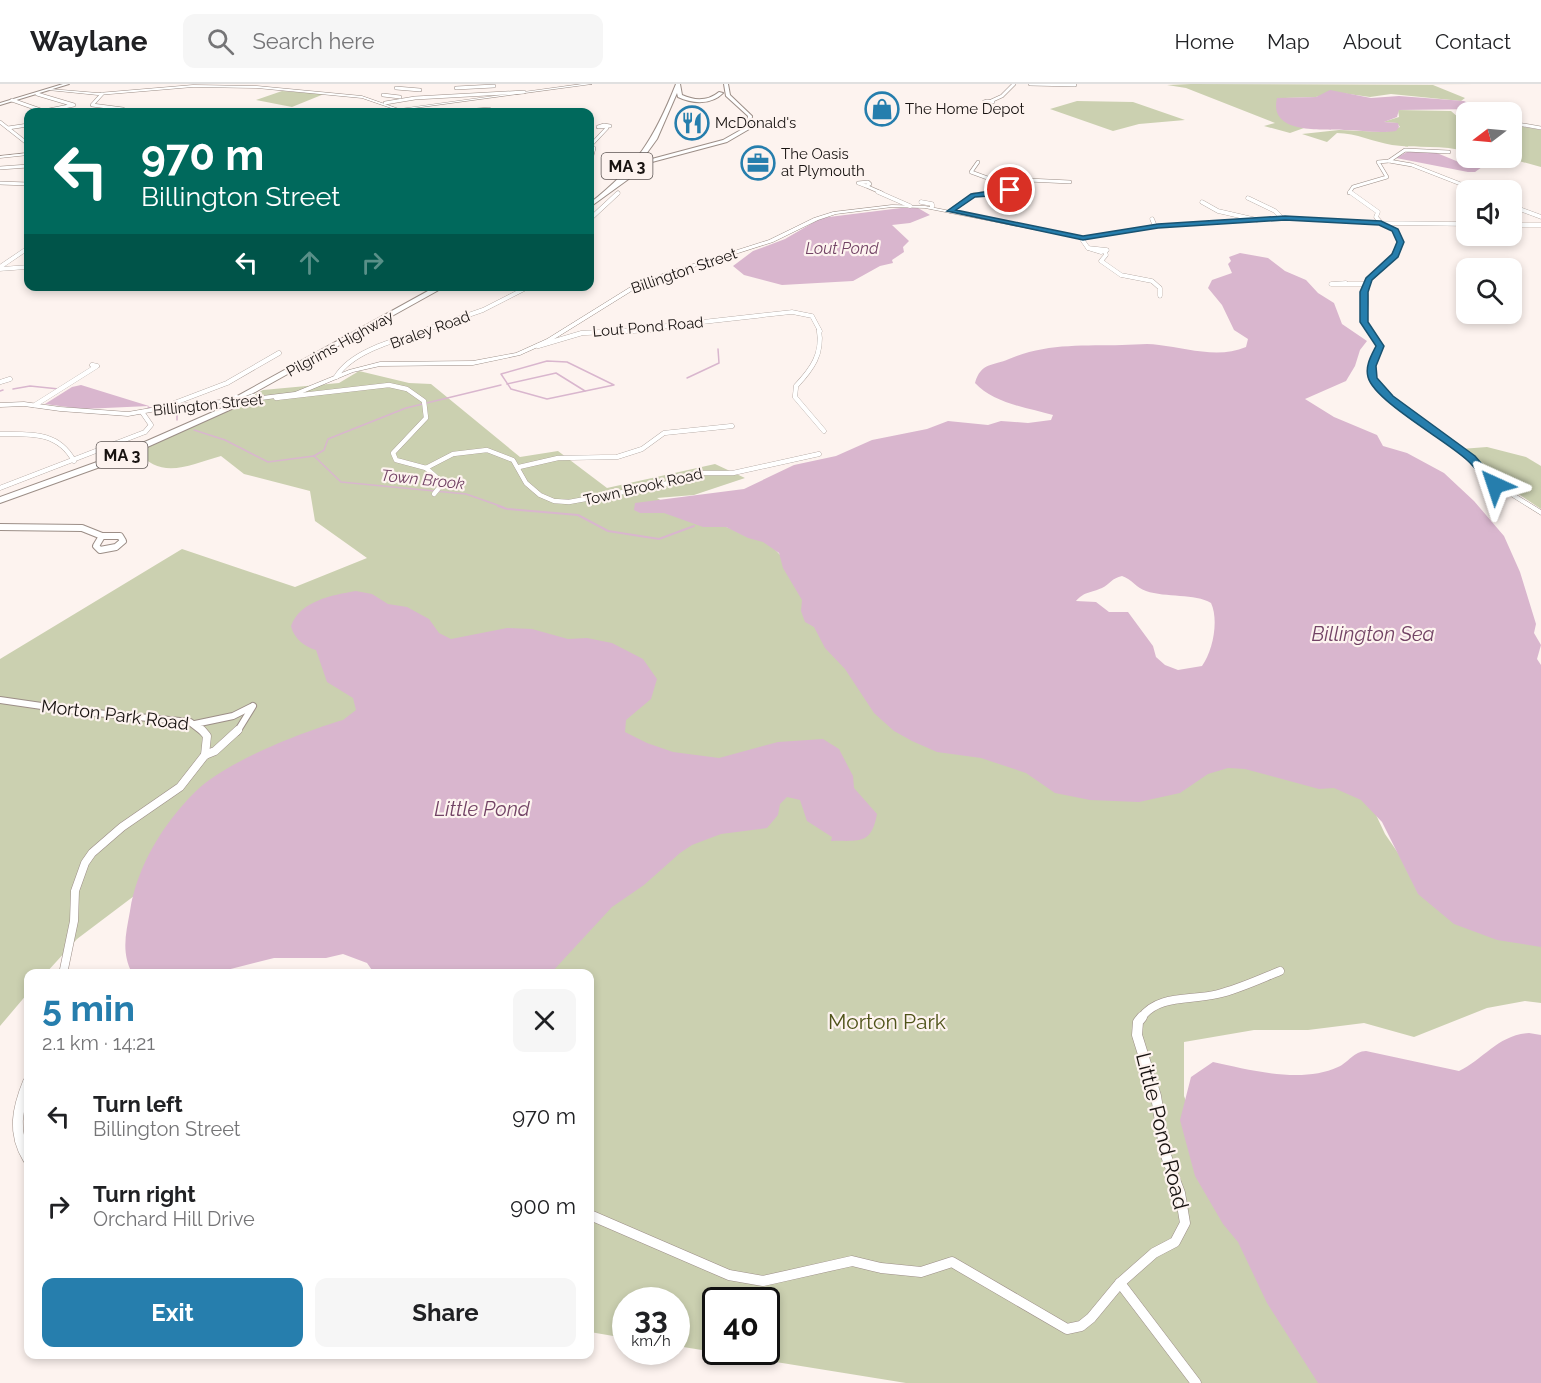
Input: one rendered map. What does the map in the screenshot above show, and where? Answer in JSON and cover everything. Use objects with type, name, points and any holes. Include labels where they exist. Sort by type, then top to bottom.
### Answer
[{"type":"highway","name":"MA 3","points":[[594,195],[640,151],[656,125],[672,84]]},
{"type":"highway","name":"MA 3","points":[[594,202],[621,180],[649,149],[666,118],[678,84]]},
{"type":"highway","points":[[678,84],[680,96],[685,99],[709,99],[721,93]]},
{"type":"highway","points":[[693,106],[721,99],[722,84]]},
{"type":"highway","points":[[621,180],[656,159],[719,143],[740,134],[749,126],[750,116],[728,95],[726,84]]},
{"type":"highway","points":[[709,103],[723,103],[743,108]]},
{"type":"highway","points":[[661,144],[666,118]]},
{"type":"highway","points":[[671,148],[683,147],[691,143],[719,143]]},
{"type":"highway","name":"Pilgrims Highway","points":[[0,500],[111,460],[239,401],[434,291]]},
{"type":"highway","name":"Pilgrims Highway","points":[[239,401],[253,398],[445,291]]},
{"type":"highway","name":"MA 3","points":[[0,493],[124,448],[225,404],[239,401]]},
{"type":"main road","points":[[0,104],[67,84]]},
{"type":"street","points":[[405,108],[590,84]]},
{"type":"street","points":[[992,101],[1002,96],[1014,84]]},
{"type":"street","points":[[1030,84],[1075,86],[1073,84]]},
{"type":"street","points":[[456,86],[493,85],[503,95]]},
{"type":"street","points":[[50,90],[102,94],[193,86],[245,86],[362,97],[395,108]]},
{"type":"street","points":[[396,88],[420,90],[413,98]]},
{"type":"street","points":[[385,103],[413,98],[503,95],[524,92]]},
{"type":"street","points":[[37,93],[74,105],[62,108]]},
{"type":"street","points":[[102,94],[92,105],[115,108]]},
{"type":"street","points":[[383,95],[400,97],[400,100]]},
{"type":"street","points":[[12,100],[35,108]]},
{"type":"street","points":[[0,122],[24,139]]},
{"type":"street","points":[[8,128],[24,125]]},
{"type":"street","points":[[1522,125],[1541,128]]},
{"type":"street","points":[[594,141],[607,128]]},
{"type":"street","points":[[1449,153],[1405,150],[1377,164],[1387,173],[1387,177],[1353,187],[1349,191],[1353,198],[1378,212],[1376,217],[1381,223],[1394,229],[1400,238],[1395,255],[1366,284],[1364,322],[1380,346],[1372,366],[1374,383],[1390,398],[1471,458],[1487,479],[1541,513]]},
{"type":"street","points":[[0,158],[24,155]]},
{"type":"street","points":[[984,160],[978,162],[970,170],[973,174],[1007,183],[1033,180],[1070,182]]},
{"type":"street","points":[[1389,160],[1412,165],[1456,182]]},
{"type":"street","points":[[0,168],[24,166]]},
{"type":"street","points":[[0,183],[24,184]]},
{"type":"street","points":[[950,211],[973,195],[1004,193],[1012,187],[1007,183]]},
{"type":"street","points":[[866,186],[910,206]]},
{"type":"street","points":[[594,215],[618,193]]},
{"type":"street","points":[[1248,198],[1275,211],[1282,218]]},
{"type":"street","points":[[921,202],[932,204],[932,207]]},
{"type":"street","points":[[1202,202],[1218,211],[1257,220]]},
{"type":"street","name":"Billington Street","points":[[0,405],[35,405],[115,414],[144,412],[161,408],[276,398],[307,390],[336,377],[386,363],[480,362],[512,356],[538,346],[615,296],[667,274],[774,240],[823,216],[910,206],[932,207],[1081,238],[1155,226],[1282,218],[1381,223]]},
{"type":"street","points":[[1522,210],[1541,217]]},
{"type":"street","points":[[1152,219],[1155,226]]},
{"type":"street","points":[[1381,223],[1456,224]]},
{"type":"street","points":[[1394,229],[1400,224]]},
{"type":"street","points":[[1522,225],[1541,225]]},
{"type":"street","points":[[1081,238],[1088,248],[1105,251],[1106,255],[1101,261],[1121,275],[1152,280],[1160,288],[1160,296]]},
{"type":"street","points":[[0,268],[24,251]]},
{"type":"street","points":[[0,268],[24,267]]},
{"type":"street","points":[[1346,283],[1366,284]]},
{"type":"street","name":"Braley Road","points":[[336,377],[340,369],[359,357],[469,316],[520,291]]},
{"type":"street","name":"Lout Pond Road","points":[[538,346],[582,333],[649,330],[759,315],[804,313],[812,316],[821,330],[817,354],[807,377],[797,383],[795,397],[824,431]]},
{"type":"street","points":[[161,408],[227,384],[279,353]]},
{"type":"street","points":[[35,405],[98,366],[92,364]]},
{"type":"street","points":[[0,382],[10,379]]},
{"type":"street","points":[[276,398],[389,385],[406,389],[425,402],[424,426],[402,440],[393,453],[394,458],[400,462],[426,468],[441,479],[443,484],[437,492]]},
{"type":"street","points":[[0,488],[145,432],[151,425],[144,412]]},
{"type":"street","points":[[519,467],[558,458],[617,457],[642,449],[664,433],[732,426]]},
{"type":"street","points":[[0,434],[57,439],[69,449],[74,461]]},
{"type":"street","name":"Town Brook Road","points":[[426,468],[450,455],[478,450],[506,456],[519,467],[526,483],[540,495],[558,502],[575,502],[662,485],[697,473],[733,473],[819,454]]},
{"type":"street","points":[[0,527],[82,528],[102,536],[120,536],[123,541],[116,547],[100,550],[96,546],[102,536]]},
{"type":"street","name":"Morton Park Road","points":[[0,700],[76,711],[177,719],[195,724],[207,736],[205,755]]},
{"type":"street","points":[[64,969],[74,921],[75,891],[85,862],[109,838],[180,787],[205,755],[215,752],[235,735],[253,706],[234,716],[195,724]]},
{"type":"street","name":"Little Pond Road","points":[[594,1217],[729,1275],[763,1281],[852,1261],[881,1268],[921,1272],[952,1262],[1067,1329],[1081,1326],[1120,1283],[1154,1253],[1175,1242],[1185,1223],[1180,1193],[1165,1153],[1156,1096],[1137,1035],[1138,1022],[1148,1008],[1162,1002],[1218,994],[1280,971]]},
{"type":"street","points":[[24,1093],[16,1123],[18,1138],[24,1151]]},
{"type":"street","points":[[1120,1283],[1196,1383]]},
{"type":"green space","points":[[1191,84],[1479,85],[1433,85],[1465,98],[1461,101],[1391,94],[1370,97],[1334,92],[1316,97],[1285,98],[1304,128],[1290,133],[1264,126],[1275,123],[1186,88],[1167,85]]},
{"type":"green space","points":[[282,91],[324,94],[292,107],[256,100]]},
{"type":"green space","points":[[1077,101],[1133,102],[1185,120],[1139,124],[1113,131],[1050,109]]},
{"type":"green space","points":[[1398,110],[1451,111],[1456,115],[1456,150],[1392,145],[1344,133],[1337,133],[1327,142],[1302,134],[1339,130],[1385,132],[1400,127],[1397,123],[1383,122],[1399,117]]},
{"type":"green space","points":[[1522,127],[1541,130],[1541,167],[1522,162]]},
{"type":"green space","name":"Morton Park","points":[[359,371],[409,383],[431,384],[520,457],[558,451],[607,488],[715,464],[745,478],[694,495],[657,498],[676,509],[768,542],[783,558],[1243,743],[1370,802],[1385,834],[1407,866],[1541,915],[1541,1003],[1525,1001],[1487,1008],[1414,1037],[1364,1023],[1308,1030],[1254,1030],[1184,1042],[1184,1096],[1211,1166],[1344,1383],[906,1383],[780,1363],[780,1287],[702,1287],[702,1350],[690,1348],[690,1287],[612,1287],[612,1336],[594,1333],[594,969],[387,969],[390,963],[134,896],[77,939],[50,969],[24,969],[24,998],[0,1026],[0,659],[182,549],[295,587],[367,558],[315,521],[310,491],[244,474],[221,456],[186,466],[165,468],[146,460],[137,450],[209,419],[263,390],[339,383]]},
{"type":"green space","points":[[1487,447],[1526,457],[1541,466],[1541,509],[1488,474],[1461,449]]},
{"type":"water","points":[[1330,90],[1371,98],[1399,96],[1466,102],[1456,102],[1456,109],[1399,110],[1397,117],[1384,122],[1398,123],[1399,127],[1396,131],[1383,132],[1299,128],[1281,118],[1276,110],[1277,98],[1316,97]]},
{"type":"water","points":[[1432,151],[1456,161],[1456,168],[1481,168],[1475,172],[1468,172],[1396,158],[1407,152]]},
{"type":"water","name":"Lout Pond","points":[[918,208],[930,215],[910,223],[892,225],[909,241],[903,247],[904,252],[892,260],[893,263],[880,266],[853,281],[782,285],[744,275],[733,266],[753,251],[785,239],[821,218]]},
{"type":"water","name":"Billington Sea","points":[[1240,253],[1268,258],[1285,271],[1306,280],[1318,293],[1334,303],[1342,324],[1367,341],[1360,350],[1355,366],[1346,381],[1305,399],[1334,417],[1377,435],[1383,446],[1407,453],[1444,473],[1474,501],[1504,536],[1520,572],[1536,624],[1534,633],[1541,645],[1537,659],[1541,665],[1541,947],[1497,940],[1454,924],[1418,894],[1382,822],[1361,800],[1334,788],[1319,789],[1245,769],[1228,768],[1208,774],[1180,793],[1139,802],[1090,800],[1055,793],[1026,773],[981,758],[937,752],[912,741],[894,731],[874,713],[845,669],[825,648],[814,627],[805,622],[801,611],[802,600],[783,568],[779,553],[763,542],[748,538],[726,527],[703,527],[664,513],[640,513],[634,510],[635,503],[744,489],[794,465],[836,456],[872,440],[927,429],[948,421],[988,425],[1001,421],[1028,423],[1051,420],[1053,415],[1001,400],[982,390],[975,383],[984,368],[1037,350],[1150,344],[1202,352],[1225,352],[1246,347],[1248,339],[1234,330],[1222,305],[1208,288],[1212,280],[1232,273],[1228,264],[1231,261],[1229,257]],"holes":[[[1125,577],[1146,591],[1197,598],[1211,603],[1215,618],[1214,635],[1202,666],[1178,670],[1165,665],[1156,657],[1153,646],[1128,612],[1109,612],[1096,602],[1076,601],[1116,578]]]},
{"type":"water","points":[[81,385],[149,406],[83,409],[45,404],[72,387]]},
{"type":"water","name":"Little Pond","points":[[356,591],[372,594],[388,604],[407,607],[429,619],[439,633],[451,639],[507,628],[532,629],[568,639],[587,638],[612,643],[643,659],[657,679],[651,699],[626,720],[625,732],[673,752],[719,758],[778,742],[823,739],[839,749],[853,776],[854,788],[877,814],[871,832],[862,839],[831,841],[832,837],[807,821],[800,800],[787,797],[780,804],[778,815],[767,828],[721,834],[692,845],[680,853],[644,885],[612,907],[555,969],[371,969],[367,963],[343,954],[326,958],[274,958],[231,969],[130,969],[126,958],[125,942],[133,894],[153,847],[183,804],[208,781],[244,759],[286,740],[343,720],[356,710],[353,698],[327,682],[316,650],[300,642],[291,626],[295,617],[309,605]]},
{"type":"water","points":[[1529,1033],[1541,1035],[1541,1383],[1318,1383],[1267,1303],[1238,1242],[1223,1224],[1195,1176],[1180,1120],[1191,1077],[1213,1062],[1276,1074],[1308,1075],[1338,1067],[1358,1053],[1366,1051],[1459,1071],[1508,1038]]},
{"type":"waterway","points":[[687,378],[719,363],[718,349]]},
{"type":"waterway","points":[[547,361],[567,362],[614,385],[547,399],[511,389],[508,384],[501,374],[547,361]]},
{"type":"waterway","points":[[508,384],[556,373],[585,391]]},
{"type":"waterway","points":[[314,456],[324,450],[328,439],[406,408],[501,385]]},
{"type":"waterway","name":"Town Brook","points":[[13,389],[30,386],[59,389]]},
{"type":"waterway","name":"Town Brook","points":[[148,407],[158,412],[177,414],[177,420]]},
{"type":"waterway","name":"Town Brook","points":[[194,430],[225,440],[268,462],[314,456]]},
{"type":"waterway","name":"Town Brook","points":[[314,456],[341,482],[466,494],[503,507]]},
{"type":"waterway","name":"Town Brook","points":[[498,506],[507,509],[578,515],[608,531],[659,539],[694,526]]},
{"type":"place","name":"The Home Depot","points":[[882,109]]},
{"type":"place","name":"McDonald's","points":[[692,123]]},
{"type":"place","name":"The Oasis at Plymouth","points":[[758,163]]},
{"type":"route","points":[[1010,190],[1004,193],[973,195],[950,211],[1058,235],[1083,238],[1148,227],[1274,218],[1381,223],[1395,230],[1399,234],[1400,242],[1395,255],[1372,275],[1366,283],[1364,292],[1364,322],[1380,346],[1372,366],[1371,373],[1374,383],[1390,398],[1471,458],[1484,476],[1495,485]]}]
